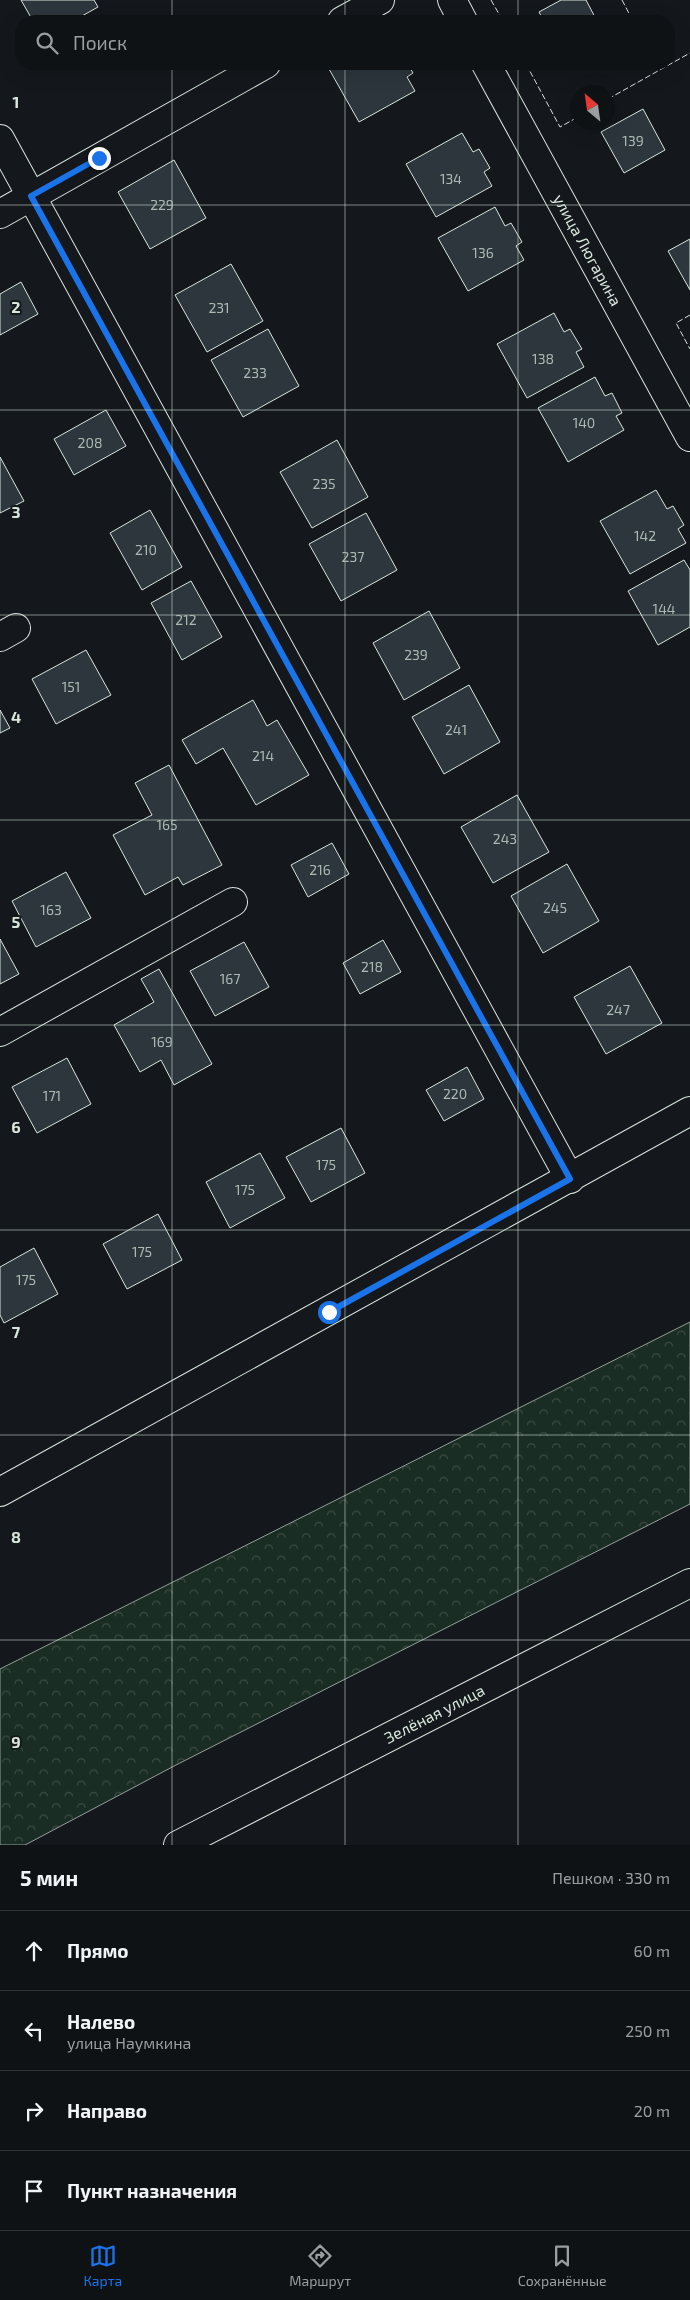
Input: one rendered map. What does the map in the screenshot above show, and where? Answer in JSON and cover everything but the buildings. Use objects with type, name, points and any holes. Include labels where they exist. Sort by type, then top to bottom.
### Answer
[{"type":"street","points":[[353,15],[380,0]]},
{"type":"street","points":[[452,0],[460,15]]},
{"type":"street","points":[[0,214],[255,70]]},
{"type":"street","name":"улица Люгарина","points":[[489,70],[690,437]]},
{"type":"street","points":[[0,139],[570,1179]]},
{"type":"street","points":[[0,1032],[233,902]]},
{"type":"street","points":[[0,1491],[570,1179],[690,1111]]},
{"type":"street","name":"Зелёная улица","points":[[178,1845],[690,1583]]},
{"type":"green space","points":[[690,1322],[690,1504],[176,1765],[25,1845],[0,1845],[0,1669]]},
{"type":"fence","points":[[491,0],[500,15]]},
{"type":"fence","points":[[622,0],[630,15]]},
{"type":"fence","points":[[675,61],[690,53]]},
{"type":"fence","points":[[529,70],[560,127],[570,121]]},
{"type":"fence","points":[[615,95],[660,70]]},
{"type":"fence","points":[[690,315],[676,323],[690,349]]},
{"type":"route","points":[[99,158],[31,196],[570,1179],[329,1312]]}]
